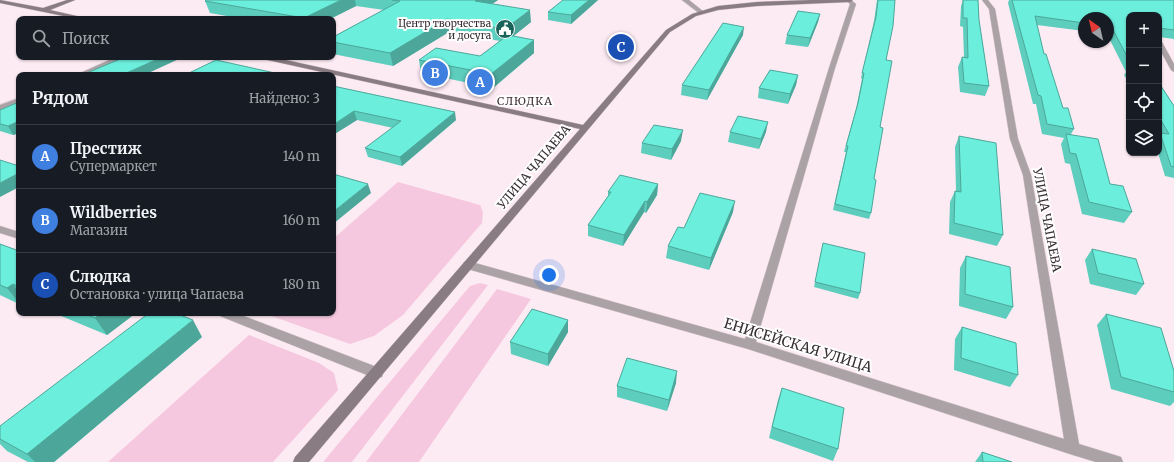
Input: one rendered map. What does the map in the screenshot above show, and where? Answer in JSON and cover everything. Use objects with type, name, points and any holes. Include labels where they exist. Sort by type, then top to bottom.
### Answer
[{"type":"main road","points":[[8,2],[16,0]]},
{"type":"main road","points":[[43,10],[72,0]]},
{"type":"main road","name":"УЛИЦА ЧАПАЕВА","points":[[300,462],[668,31],[682,21],[701,12],[731,6],[849,0]]},
{"type":"main road","points":[[0,1],[72,16]]},
{"type":"main road","points":[[277,60],[331,72]]},
{"type":"main road","points":[[336,73],[585,128]]},
{"type":"street","points":[[685,0],[701,12]]},
{"type":"street","name":"УЛИЦА ЧАПАЕВА","points":[[749,345],[832,68],[853,4],[849,0]]},
{"type":"street","name":"УЛИЦА ЧАПАЕВА","points":[[985,0],[992,9],[1014,139],[1026,175],[1073,448]]},
{"type":"street","points":[[1162,48],[1174,70]]},
{"type":"street","points":[[86,72],[115,60]]},
{"type":"street","points":[[0,108],[16,101]]},
{"type":"street","points":[[0,229],[16,235]]},
{"type":"street","name":"ЕНИСЕЙСКАЯ УЛИЦА","points":[[468,265],[749,345],[1116,462]]},
{"type":"street","points":[[232,316],[376,373]]},
{"type":"shaded area","points":[[398,182],[480,205],[483,212],[482,223],[403,315],[374,336],[350,344],[271,316],[336,316],[336,236]]},
{"type":"shaded area","points":[[480,283],[488,285],[352,462],[323,462],[470,286]]},
{"type":"shaded area","points":[[497,289],[531,299],[419,462],[366,462]]},
{"type":"shaded area","points":[[249,335],[319,363],[334,373],[338,390],[273,462],[108,462]]},
{"type":"building","points":[[341,0],[308,16],[292,16],[205,1]]},
{"type":"building","points":[[392,0],[478,0],[475,1],[530,10],[505,29],[447,19],[390,53],[336,43],[336,35],[400,1]]},
{"type":"building","points":[[563,0],[589,0],[571,15],[548,12]]},
{"type":"building","points":[[878,0],[895,0],[893,26],[886,60],[892,61],[880,127],[883,128],[874,179],[876,180],[871,213],[835,204],[848,146],[846,146],[858,103],[864,73],[862,73],[876,17]]},
{"type":"building","points":[[963,0],[978,0],[979,20],[989,86],[964,83],[962,57],[968,58],[967,18],[963,18]]},
{"type":"building","points":[[1012,0],[1174,0],[1174,30],[1162,28],[1162,12],[1126,12],[1126,54],[1114,32],[1114,12],[1078,12],[1078,22],[1035,16],[1044,54],[1046,54],[1063,108],[1068,108],[1074,129],[1047,124],[1041,96],[1038,95]]},
{"type":"building","points":[[798,11],[820,14],[810,38],[787,35]]},
{"type":"building","points":[[723,23],[744,27],[709,90],[682,85]]},
{"type":"building","points":[[508,35],[534,40],[491,74],[419,60],[436,48],[480,56]]},
{"type":"building","points":[[118,60],[155,60],[129,72],[89,72]]},
{"type":"building","points":[[216,60],[270,72],[191,72]]},
{"type":"building","points":[[770,70],[798,75],[790,94],[759,88]]},
{"type":"building","points":[[336,87],[455,112],[400,157],[365,148],[401,121],[354,111],[336,123]]},
{"type":"building","points":[[1162,88],[1174,106],[1174,167],[1171,166],[1162,139],[1162,133],[1169,134],[1162,122]]},
{"type":"building","points":[[16,103],[16,122],[8,126],[0,124],[0,110]]},
{"type":"building","points":[[738,116],[768,122],[761,139],[730,132]]},
{"type":"building","points":[[654,125],[683,130],[672,149],[642,143]]},
{"type":"building","points":[[1066,134],[1098,139],[1110,184],[1123,186],[1132,212],[1089,202],[1076,154],[1070,153]]},
{"type":"building","points":[[959,136],[996,143],[1003,235],[954,223],[955,191],[961,192]]},
{"type":"building","points":[[0,160],[16,165],[16,175],[0,183]]},
{"type":"building","points":[[336,175],[368,184],[336,210]]},
{"type":"building","points":[[620,175],[658,184],[647,202],[645,201],[624,235],[588,225],[611,192],[608,192]]},
{"type":"building","points":[[700,193],[735,201],[711,258],[668,246],[678,227],[684,228]]},
{"type":"building","points":[[823,243],[865,253],[860,293],[815,282]]},
{"type":"building","points":[[0,244],[16,250],[16,286],[13,284],[7,288],[0,285]]},
{"type":"building","points":[[1092,249],[1136,259],[1144,284],[1098,273]]},
{"type":"building","points":[[966,256],[1010,267],[1013,307],[965,294]]},
{"type":"building","points":[[532,309],[568,320],[548,354],[510,342]]},
{"type":"building","points":[[1106,314],[1161,328],[1174,371],[1174,392],[1121,377]]},
{"type":"building","points":[[145,316],[183,316],[193,320],[27,454],[0,439],[0,426]]},
{"type":"building","points":[[962,327],[1016,343],[1018,375],[961,358]]},
{"type":"building","points":[[627,358],[677,371],[669,400],[617,386]]},
{"type":"building","points":[[782,388],[844,408],[838,449],[772,427]]},
{"type":"building","points":[[982,452],[1012,462],[983,462]]},
{"type":"place","name":"Центр творчества и досуга","points":[[505,29]]},
{"type":"place","name":"Слюдка","points":[[621,47]]},
{"type":"place","name":"Wildberries","points":[[435,73]]},
{"type":"place","name":"Престиж","points":[[480,82]]},
{"type":"district","name":"СЛЮДКА","points":[[525,101]]}]
